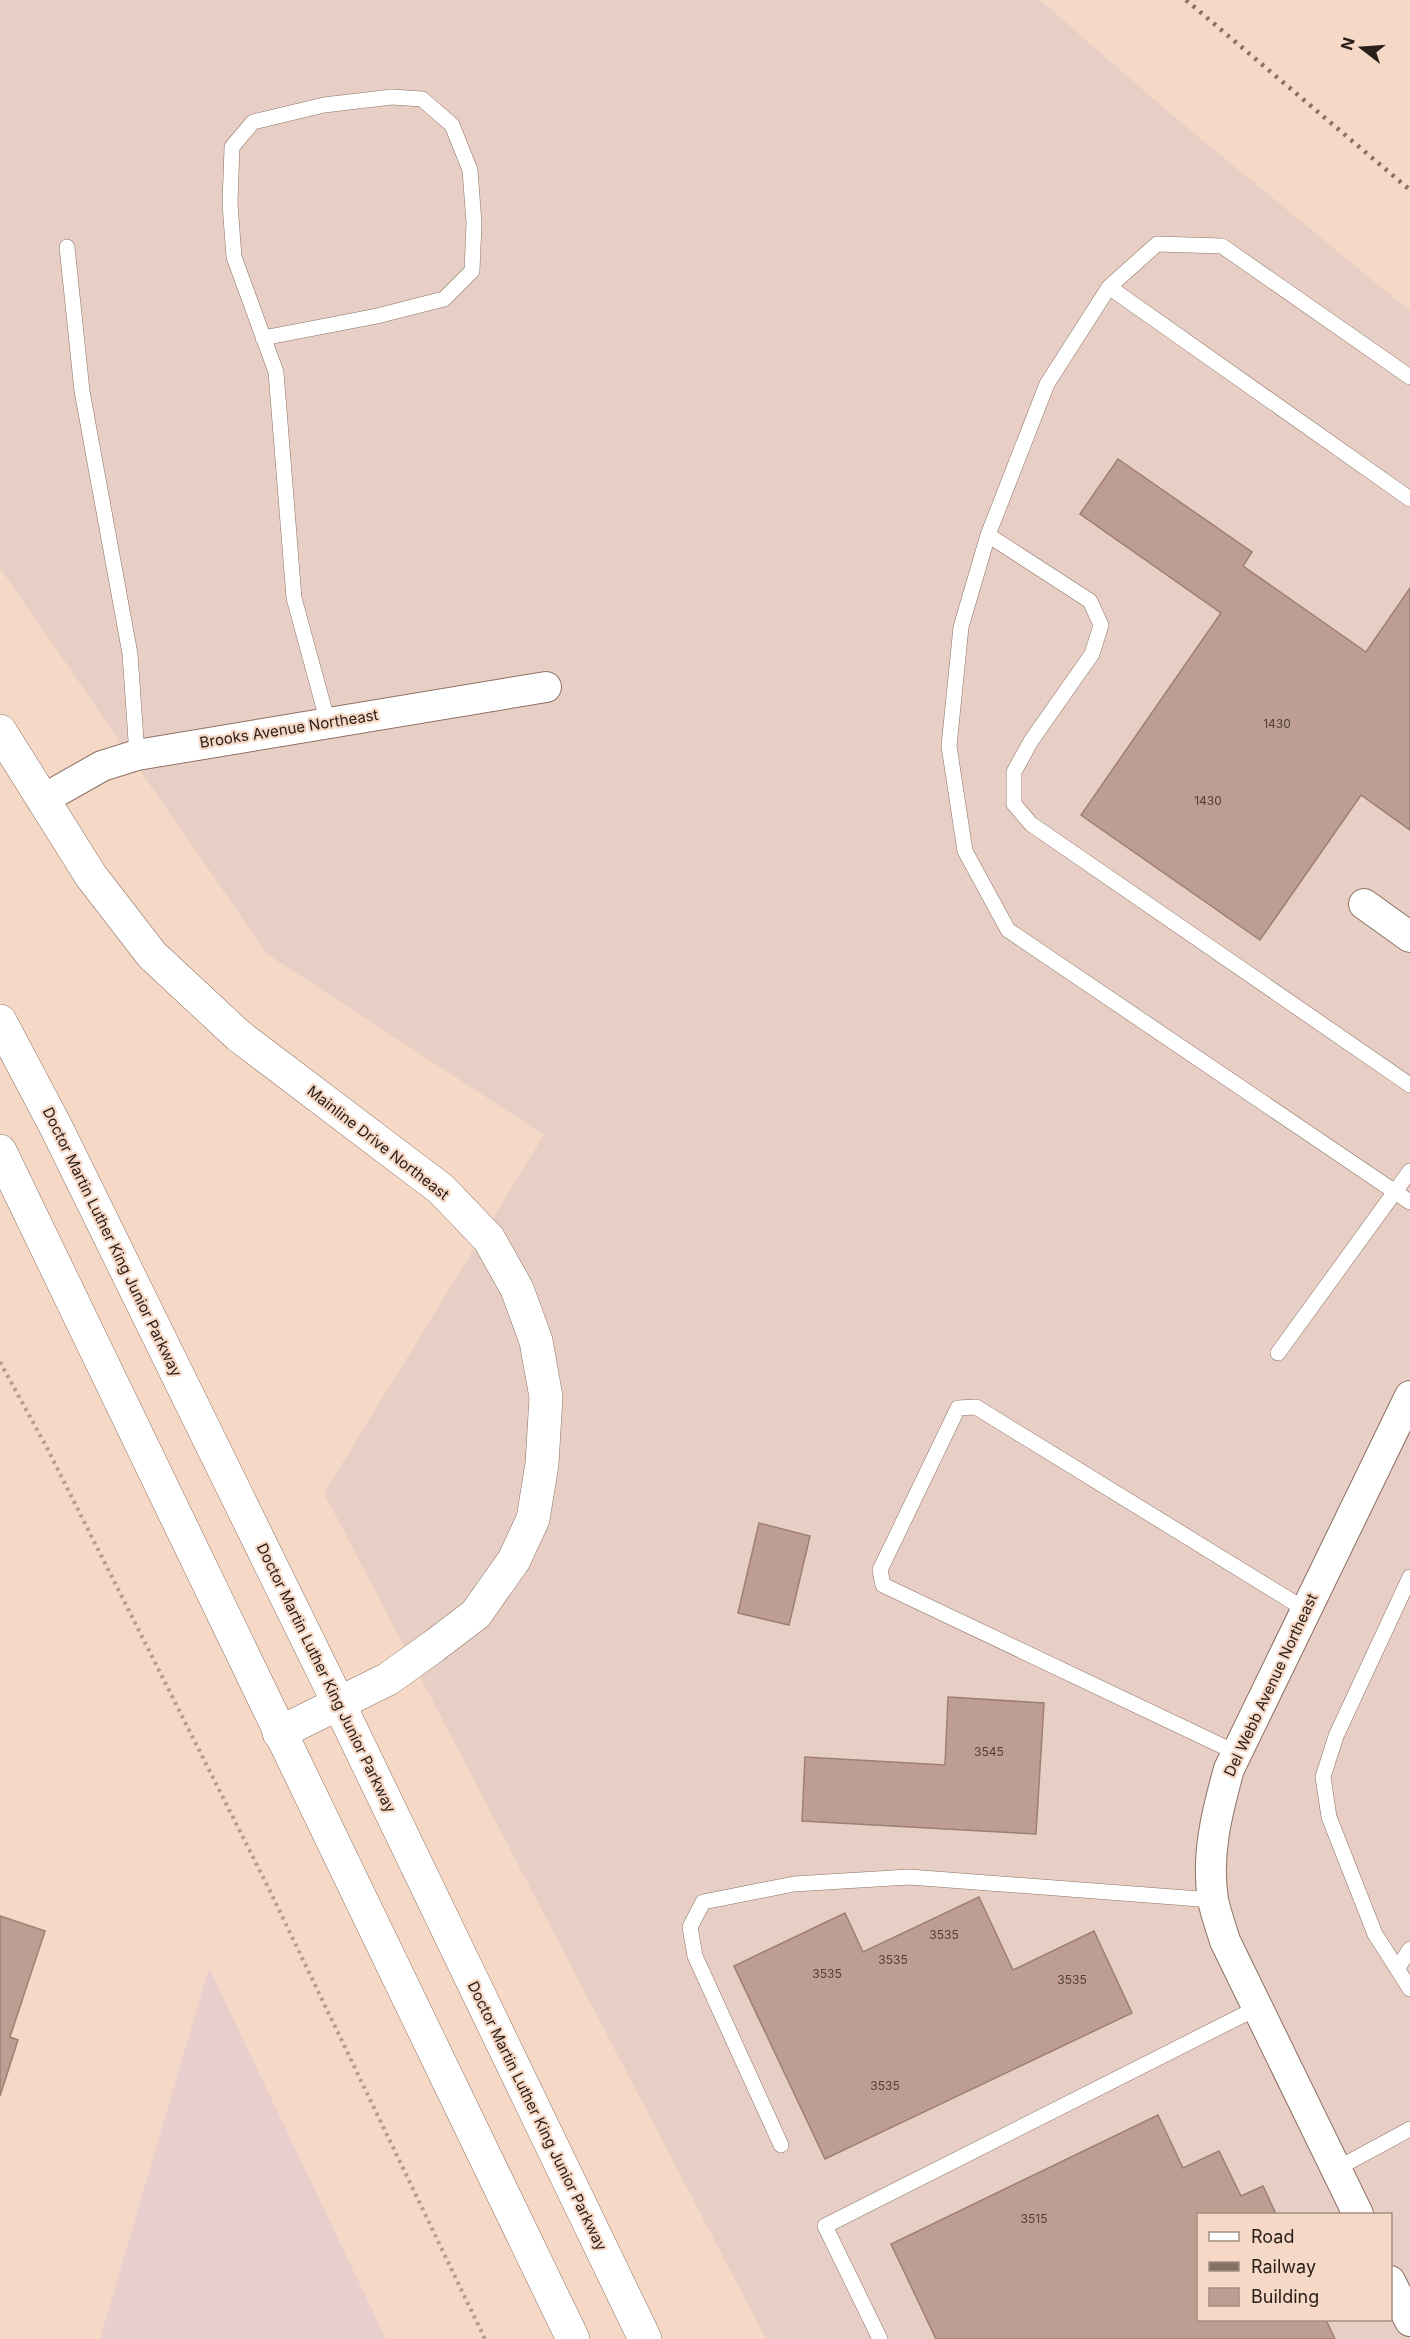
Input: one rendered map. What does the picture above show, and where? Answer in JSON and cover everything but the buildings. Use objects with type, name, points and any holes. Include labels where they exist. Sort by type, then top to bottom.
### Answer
[{"type":"main road","name":"Mainline Drive Northeast","points":[[0,731],[91,876],[152,956],[239,1036],[441,1189],[489,1239],[517,1289],[536,1341],[546,1398],[542,1464],[532,1519],[514,1560],[476,1614],[388,1679],[279,1733]]},
{"type":"main road","name":"Doctor Martin Luther King Junior Parkway","points":[[0,1021],[56,1127],[339,1704],[645,2339]]},
{"type":"main road","points":[[0,1151],[573,2339]]},
{"type":"street","name":"Brooks Avenue Northeast","points":[[42,800],[102,766],[137,755],[546,687]]},
{"type":"street","points":[[1364,904],[1410,937]]},
{"type":"street","name":"Del Webb Avenue Northeast","points":[[1358,2213],[1225,1941],[1213,1900],[1211,1862],[1215,1819],[1229,1769],[1410,1396]]},
{"type":"street","points":[[1392,2285],[1410,2321]]},
{"type":"lane","points":[[263,338],[377,316],[444,299],[472,271],[474,223],[470,170],[452,125],[422,99],[392,98],[324,105],[252,122],[232,147],[230,204],[234,257],[263,338],[276,372],[294,598],[328,723]]},
{"type":"lane","points":[[1410,377],[1222,246],[1157,244],[1109,287],[1047,384],[988,535],[961,627],[949,746],[965,850],[1008,930],[1410,1202]]},
{"type":"lane","points":[[67,247],[82,391],[130,654],[137,755]]},
{"type":"lane","points":[[1109,287],[1410,500]]},
{"type":"lane","points":[[988,535],[1090,601],[1101,625],[1092,654],[1031,741],[1014,772],[1014,804],[1031,824],[1410,1085]]},
{"type":"lane","points":[[1278,1353],[1410,1171]]},
{"type":"lane","points":[[1237,1753],[883,1585],[880,1569],[958,1408],[976,1407],[1306,1610]]},
{"type":"lane","points":[[1410,1577],[1336,1736],[1323,1777],[1329,1817],[1375,1934],[1410,1989]]},
{"type":"lane","points":[[781,2145],[695,1956],[690,1927],[703,1902],[794,1884],[909,1877],[1213,1900]]},
{"type":"lane","points":[[1398,1968],[1410,1949]]},
{"type":"lane","points":[[880,2339],[825,2226],[1257,2008]]},
{"type":"lane","points":[[1336,2169],[1410,2129]]},
{"type":"path","points":[[0,1362],[46,1446],[268,1889],[484,2339]]},
{"type":"shaded area","points":[[0,0],[1040,0],[1172,115],[1410,311],[1410,2339],[766,2339],[324,1493],[544,1135],[267,954],[0,568]]},
{"type":"shaded area","points":[[209,1968],[386,2339],[100,2339]]},
{"type":"railway","points":[[1186,0],[1410,190]]}]
